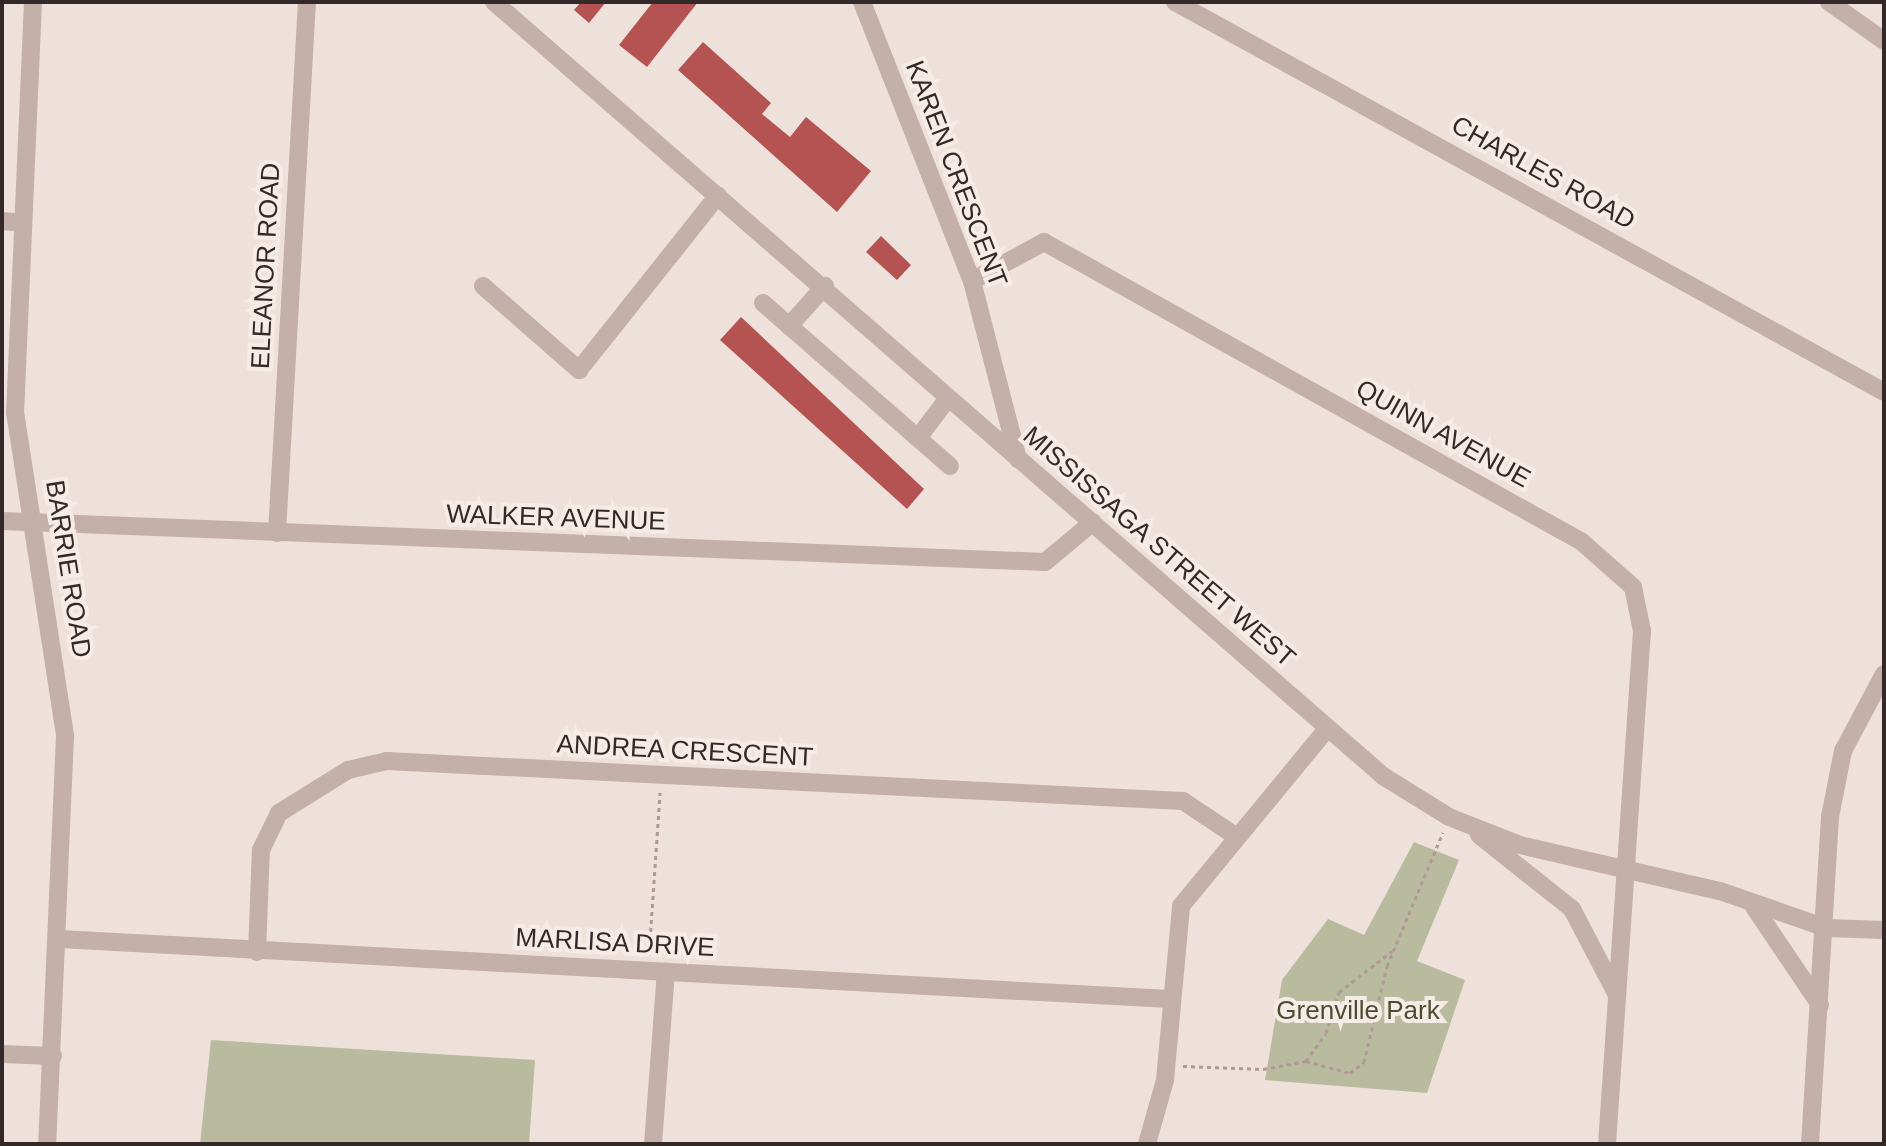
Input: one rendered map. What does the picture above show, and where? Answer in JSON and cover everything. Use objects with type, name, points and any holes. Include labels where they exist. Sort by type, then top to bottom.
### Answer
[{"type":"street","name":"BARRIE ROAD","points":[[33,2],[23,223],[9,386],[36,525],[65,736],[60,939],[47,1144]]},
{"type":"street","name":"ELEANOR ROAD","points":[[277,533],[307,2]]},
{"type":"street","name":"MISSISSAGA STREET WEST","points":[[494,2],[825,286],[948,398],[1327,729],[1455,819],[1520,845],[1627,867],[1826,928],[1884,930]]},
{"type":"street","name":"KAREN CRESCENT","points":[[862,2],[972,281],[1018,459]]},
{"type":"street","name":"CHARLES ROAD","points":[[1175,2],[1884,392]]},
{"type":"street","points":[[1829,2],[1884,41]]},
{"type":"street","points":[[483,286],[579,370],[718,195]]},
{"type":"street","points":[[2,221],[23,223]]},
{"type":"street","name":"QUINN AVENUE","points":[[972,281],[1044,242],[1613,565],[1633,587],[1642,631],[1627,867]]},
{"type":"street","points":[[789,326],[825,286]]},
{"type":"street","points":[[763,303],[950,466]]},
{"type":"street","points":[[918,438],[948,398]]},
{"type":"street","name":"WALKER AVENUE","points":[[2,521],[36,525],[1045,562],[1093,522]]},
{"type":"street","points":[[1810,1144],[1826,928],[1830,817],[1843,751],[1884,674]]},
{"type":"street","points":[[1147,1144],[1167,1065],[1169,999],[1181,906],[1234,835],[1327,729]]},
{"type":"street","name":"ANDREA CRESCENT","points":[[257,952],[261,850],[279,813],[348,770],[387,761],[1183,801],[1234,835]]},
{"type":"street","points":[[1455,819],[1572,909],[1618,996]]},
{"type":"street","points":[[1607,1144],[1627,867]]},
{"type":"street","points":[[1754,907],[1820,1005]]},
{"type":"street","name":"MARLISA DRIVE","points":[[60,939],[1169,999]]},
{"type":"street","points":[[653,1144],[657,971]]},
{"type":"street","points":[[2,1054],[53,1056]]},
{"type":"path","points":[[657,971],[662,776]]},
{"type":"path","points":[[1167,1065],[1263,1069],[1306,1061],[1350,1073],[1364,1062],[1393,950],[1455,819]]},
{"type":"path","points":[[1306,1061],[1326,1033],[1339,992],[1393,950]]},
{"type":"green space","name":"Grenville Park","points":[[1414,842],[1459,860],[1417,961],[1465,980],[1427,1093],[1265,1080],[1282,980],[1328,919],[1364,935]]},
{"type":"green space","points":[[211,1040],[535,1060],[529,1144],[200,1144]]},
{"type":"building","points":[[581,2],[606,2],[589,23],[574,10]]},
{"type":"building","points":[[653,2],[698,2],[647,67],[619,45]]},
{"type":"building","points":[[703,42],[771,103],[762,114],[790,137],[806,117],[871,171],[837,212],[678,70]]},
{"type":"building","points":[[881,236],[911,265],[897,280],[866,252]]},
{"type":"building","points":[[741,317],[924,489],[907,509],[720,340]]}]
